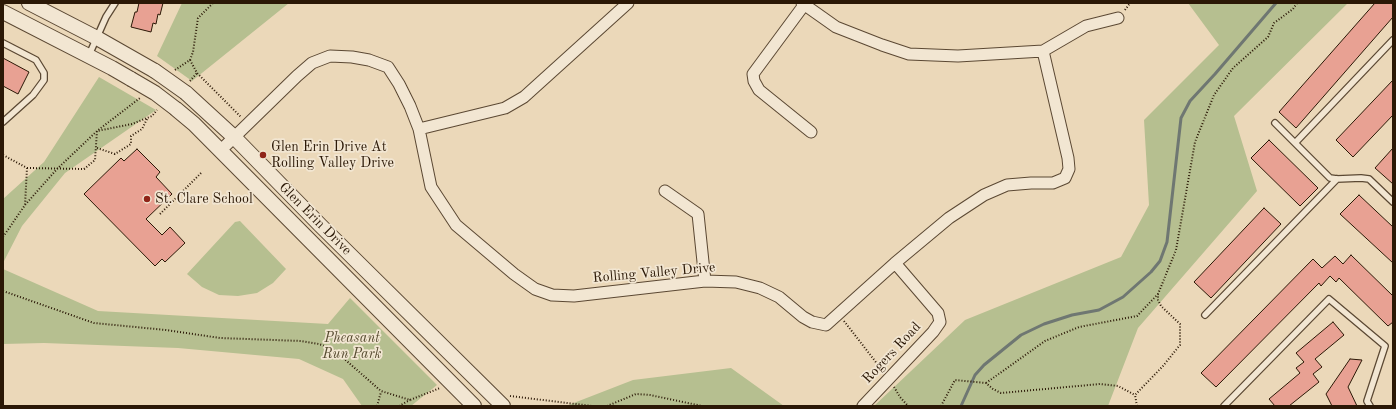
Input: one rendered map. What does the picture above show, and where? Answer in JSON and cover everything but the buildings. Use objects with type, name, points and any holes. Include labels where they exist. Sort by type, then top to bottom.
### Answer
[{"type":"street","name":"Glen Erin Drive","points":[[29,3],[97,38],[154,71],[188,87],[234,137],[320,225],[506,401]]},
{"type":"street","points":[[419,129],[504,108],[524,96],[628,3]]},
{"type":"street","points":[[811,132],[759,90],[754,82],[753,74],[803,4],[836,27],[910,54],[958,56],[1043,51],[1086,26],[1118,18]]},
{"type":"street","name":"Glen Erin Drive","points":[[3,12],[89,55],[155,93],[194,124],[474,406]]},
{"type":"street","name":"Rolling Valley Drive","points":[[220,151],[312,62],[330,56],[352,57],[369,60],[388,68],[399,84],[419,129],[431,187],[456,225],[514,274],[535,289],[552,295],[574,296],[705,281],[736,282],[760,288],[779,297],[803,317],[812,322],[826,325],[895,263],[949,218],[984,194],[1007,185],[1053,183],[1065,178],[1069,169],[1068,158],[1043,51]]},
{"type":"street","points":[[665,191],[698,214],[705,281]]},
{"type":"street","name":"Rogers Road","points":[[863,406],[933,332],[940,322],[938,313],[895,263]]},
{"type":"lane","points":[[89,55],[106,17],[115,3]]},
{"type":"lane","points":[[1295,143],[1393,40]]},
{"type":"lane","points":[[3,43],[36,60],[44,73],[44,80],[33,95],[3,122]]},
{"type":"lane","points":[[1275,123],[1330,178],[1369,179],[1393,202]]},
{"type":"lane","points":[[1205,315],[1337,179]]},
{"type":"lane","points":[[1224,406],[1329,299],[1385,346],[1367,401],[1370,406]]},
{"type":"path","points":[[178,68],[190,60],[193,52],[198,18],[212,3]]},
{"type":"path","points":[[941,406],[955,380],[986,383],[1045,341],[1079,327],[1137,316],[1158,294],[1176,250],[1195,142],[1214,95],[1233,68],[1268,37],[1274,23],[1293,9],[1297,3]]},
{"type":"path","points":[[190,60],[197,73],[248,123]]},
{"type":"path","points":[[188,87],[197,73]]},
{"type":"path","points":[[3,237],[25,205],[57,170],[97,131],[136,101]]},
{"type":"path","points":[[97,131],[132,124],[152,116],[157,109]]},
{"type":"path","points":[[97,148],[115,154],[131,144],[131,136],[142,129],[148,118]]},
{"type":"path","points":[[3,155],[27,168],[57,170],[84,169],[95,160],[97,131]]},
{"type":"path","points":[[25,205],[27,168]]},
{"type":"path","points":[[160,214],[201,173]]},
{"type":"path","points":[[3,291],[94,323],[166,330],[220,338],[301,341],[319,344],[333,349],[381,391],[410,400]]},
{"type":"path","points":[[1135,395],[1180,346],[1180,324],[1161,306],[1158,300],[1158,294]]},
{"type":"path","points":[[839,314],[908,406]]},
{"type":"path","points":[[986,383],[992,389],[1001,393],[1100,384],[1118,386],[1135,395],[1138,406]]},
{"type":"path","points":[[399,406],[440,388]]},
{"type":"path","points":[[378,406],[381,391]]},
{"type":"path","points":[[607,406],[636,394],[650,395],[702,406]]},
{"type":"path","points":[[506,401],[592,406]]},
{"type":"green space","points":[[182,3],[289,3],[192,81],[157,56]]},
{"type":"green space","points":[[1188,3],[1348,3],[1234,116],[1257,191],[1138,328],[1108,406],[874,406],[965,320],[1121,257],[1149,205],[1144,120],[1219,45]]},
{"type":"green space","points":[[99,77],[156,110],[65,173],[22,226],[3,263],[3,199],[44,162]]},
{"type":"green space","points":[[240,221],[286,269],[273,283],[257,293],[238,296],[219,295],[202,287],[187,274],[235,222]]},
{"type":"green space","name":"Pheasant Run Park","points":[[3,269],[98,311],[328,324],[350,298],[437,385],[411,406],[362,406],[343,379],[299,359],[178,348],[44,343],[3,344]]},
{"type":"green space","points":[[731,368],[784,406],[566,406],[633,380]]},
{"type":"waterway","points":[[961,406],[975,375],[984,365],[1021,335],[1044,324],[1072,315],[1099,310],[1123,297],[1151,272],[1160,261],[1167,242],[1181,118],[1190,101],[1276,3]]},
{"type":"place","name":"Glen Erin Drive At Rolling Valley Drive","points":[[263,155]]},
{"type":"place","name":"St. Clare School","points":[[147,199]]}]
